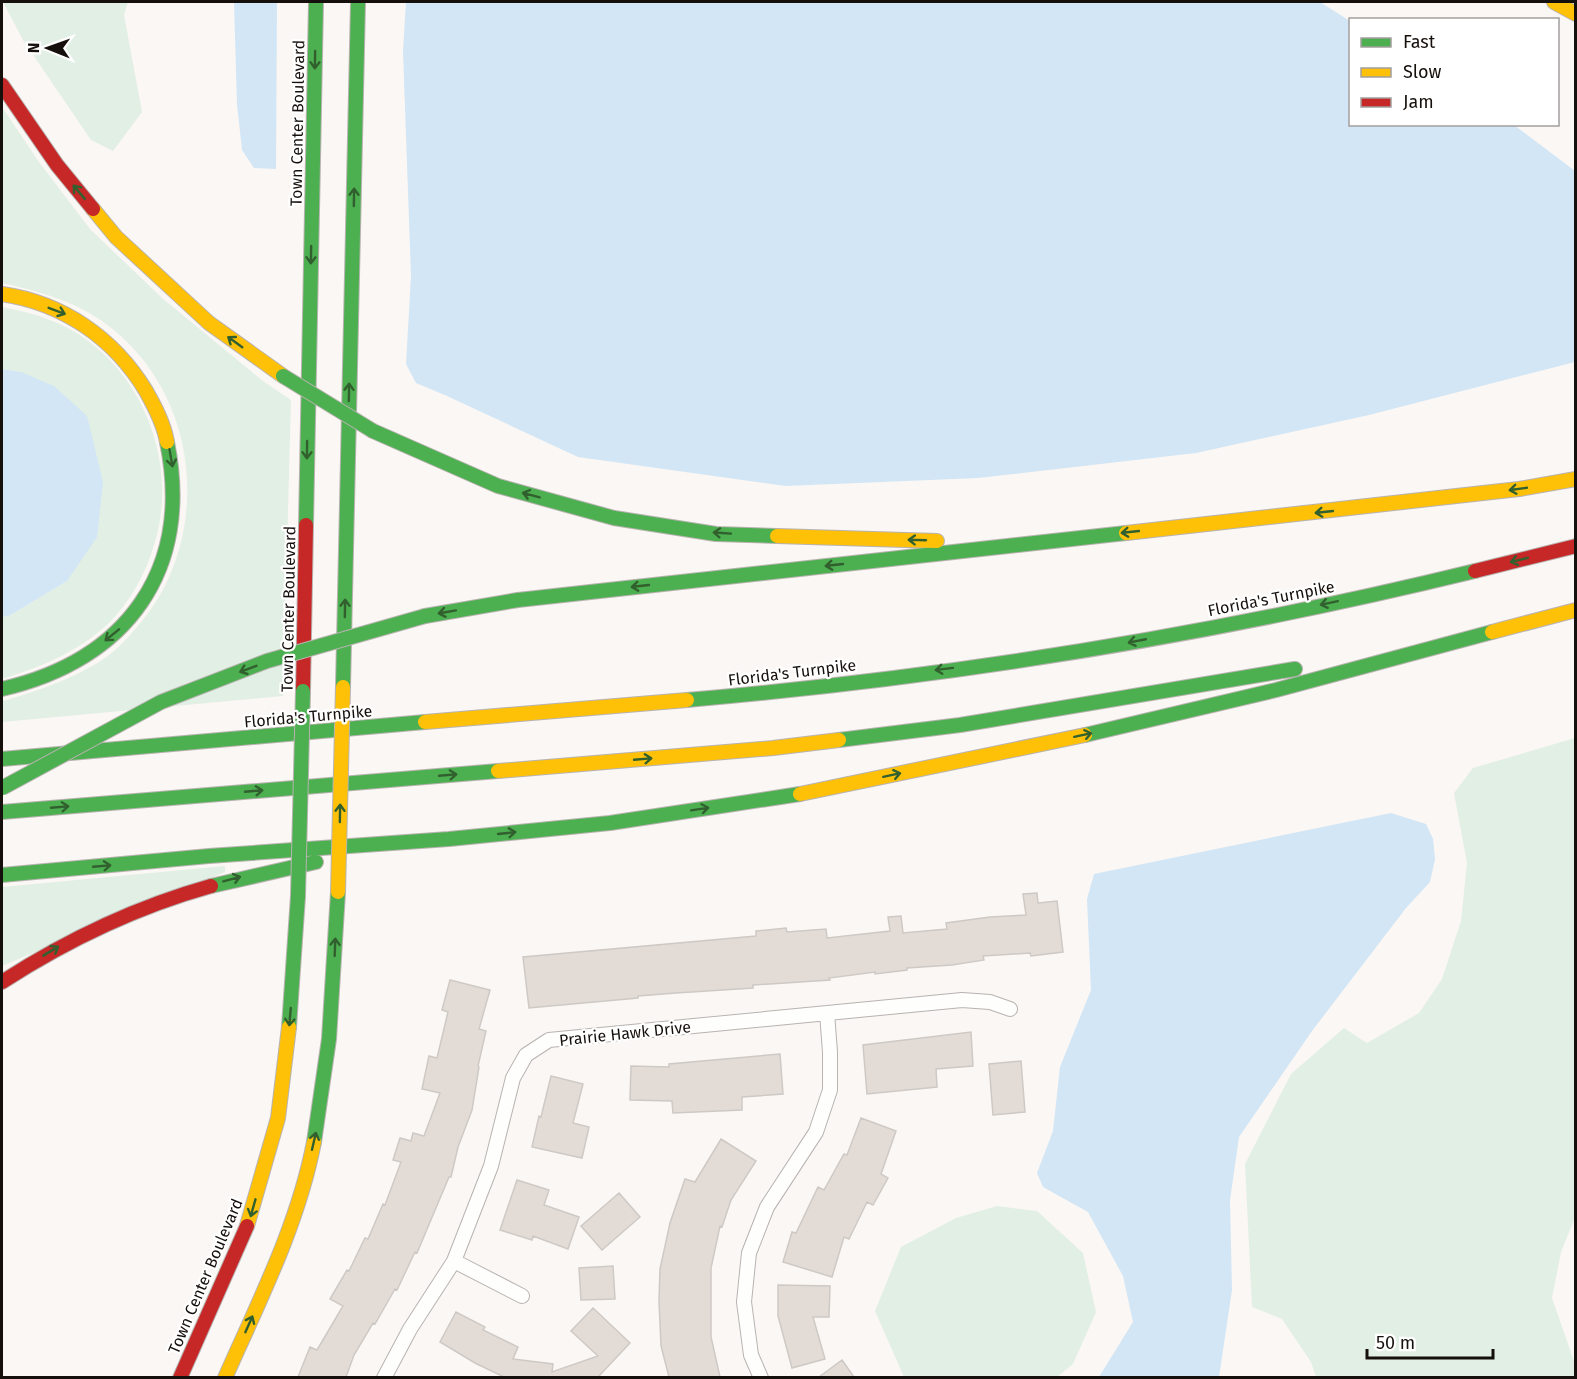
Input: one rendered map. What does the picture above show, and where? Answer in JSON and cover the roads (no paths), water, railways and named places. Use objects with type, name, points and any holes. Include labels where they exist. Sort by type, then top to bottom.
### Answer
[{"type":"main road","name":"Town Center Boulevard","points":[[180,1377],[251,1217],[278,1118],[290,1020],[298,896],[316,2]]},
{"type":"main road","points":[[225,1377],[282,1249],[304,1182],[322,1104],[332,1020],[338,892],[358,2]]},
{"type":"main road","points":[[1554,2],[1575,14]]},
{"type":"main road","points":[[2,85],[57,165],[116,237],[209,323],[283,376],[374,431],[498,486],[614,518],[705,532],[978,543],[1101,536]]},
{"type":"main road","points":[[2,294],[29,300],[70,316],[101,336],[129,364],[152,399],[167,436],[174,476],[174,518],[165,556],[149,591],[125,625],[92,651],[61,670],[2,689]]},
{"type":"main road","points":[[2,788],[161,702],[267,661],[425,616],[518,600],[1520,489],[1575,479]]},
{"type":"main road","name":"Florida's Turnpike","points":[[2,759],[764,693],[952,669],[1121,644],[1277,615],[1575,546]]},
{"type":"main road","points":[[2,812],[773,748],[960,725],[1143,696],[1316,665],[1575,608]]},
{"type":"main road","points":[[2,874],[449,839],[610,823],[811,792],[1084,735],[1276,690],[1575,608]]},
{"type":"main road","points":[[2,982],[75,937],[138,909],[202,887],[261,872],[449,839]]},
{"type":"street","name":"Prairie Hawk Drive","points":[[384,1377],[410,1329],[454,1261],[491,1166],[513,1078],[526,1054],[549,1040],[962,1000],[990,1002],[1010,1009]]},
{"type":"street","points":[[761,1377],[752,1355],[744,1302],[749,1253],[766,1207],[816,1132],[830,1090],[827,1013]]},
{"type":"street","points":[[454,1261],[522,1296]]},
{"type":"water","points":[[234,2],[277,2],[276,169],[254,168],[242,150],[237,104]]},
{"type":"water","points":[[406,2],[1320,2],[1349,20],[1349,126],[1515,126],[1575,171],[1575,362],[1369,415],[1196,453],[978,478],[786,486],[578,457],[416,383],[406,364],[411,276],[403,51]]},
{"type":"water","points":[[2,369],[21,372],[54,386],[87,416],[103,482],[97,537],[67,581],[9,616],[2,617]]},
{"type":"water","points":[[1391,813],[1426,824],[1433,839],[1435,859],[1430,882],[1406,908],[1312,1031],[1239,1137],[1230,1200],[1232,1290],[1219,1377],[1099,1377],[1133,1322],[1123,1276],[1088,1212],[1043,1187],[1037,1173],[1053,1131],[1060,1067],[1091,990],[1087,899],[1094,874]]}]
